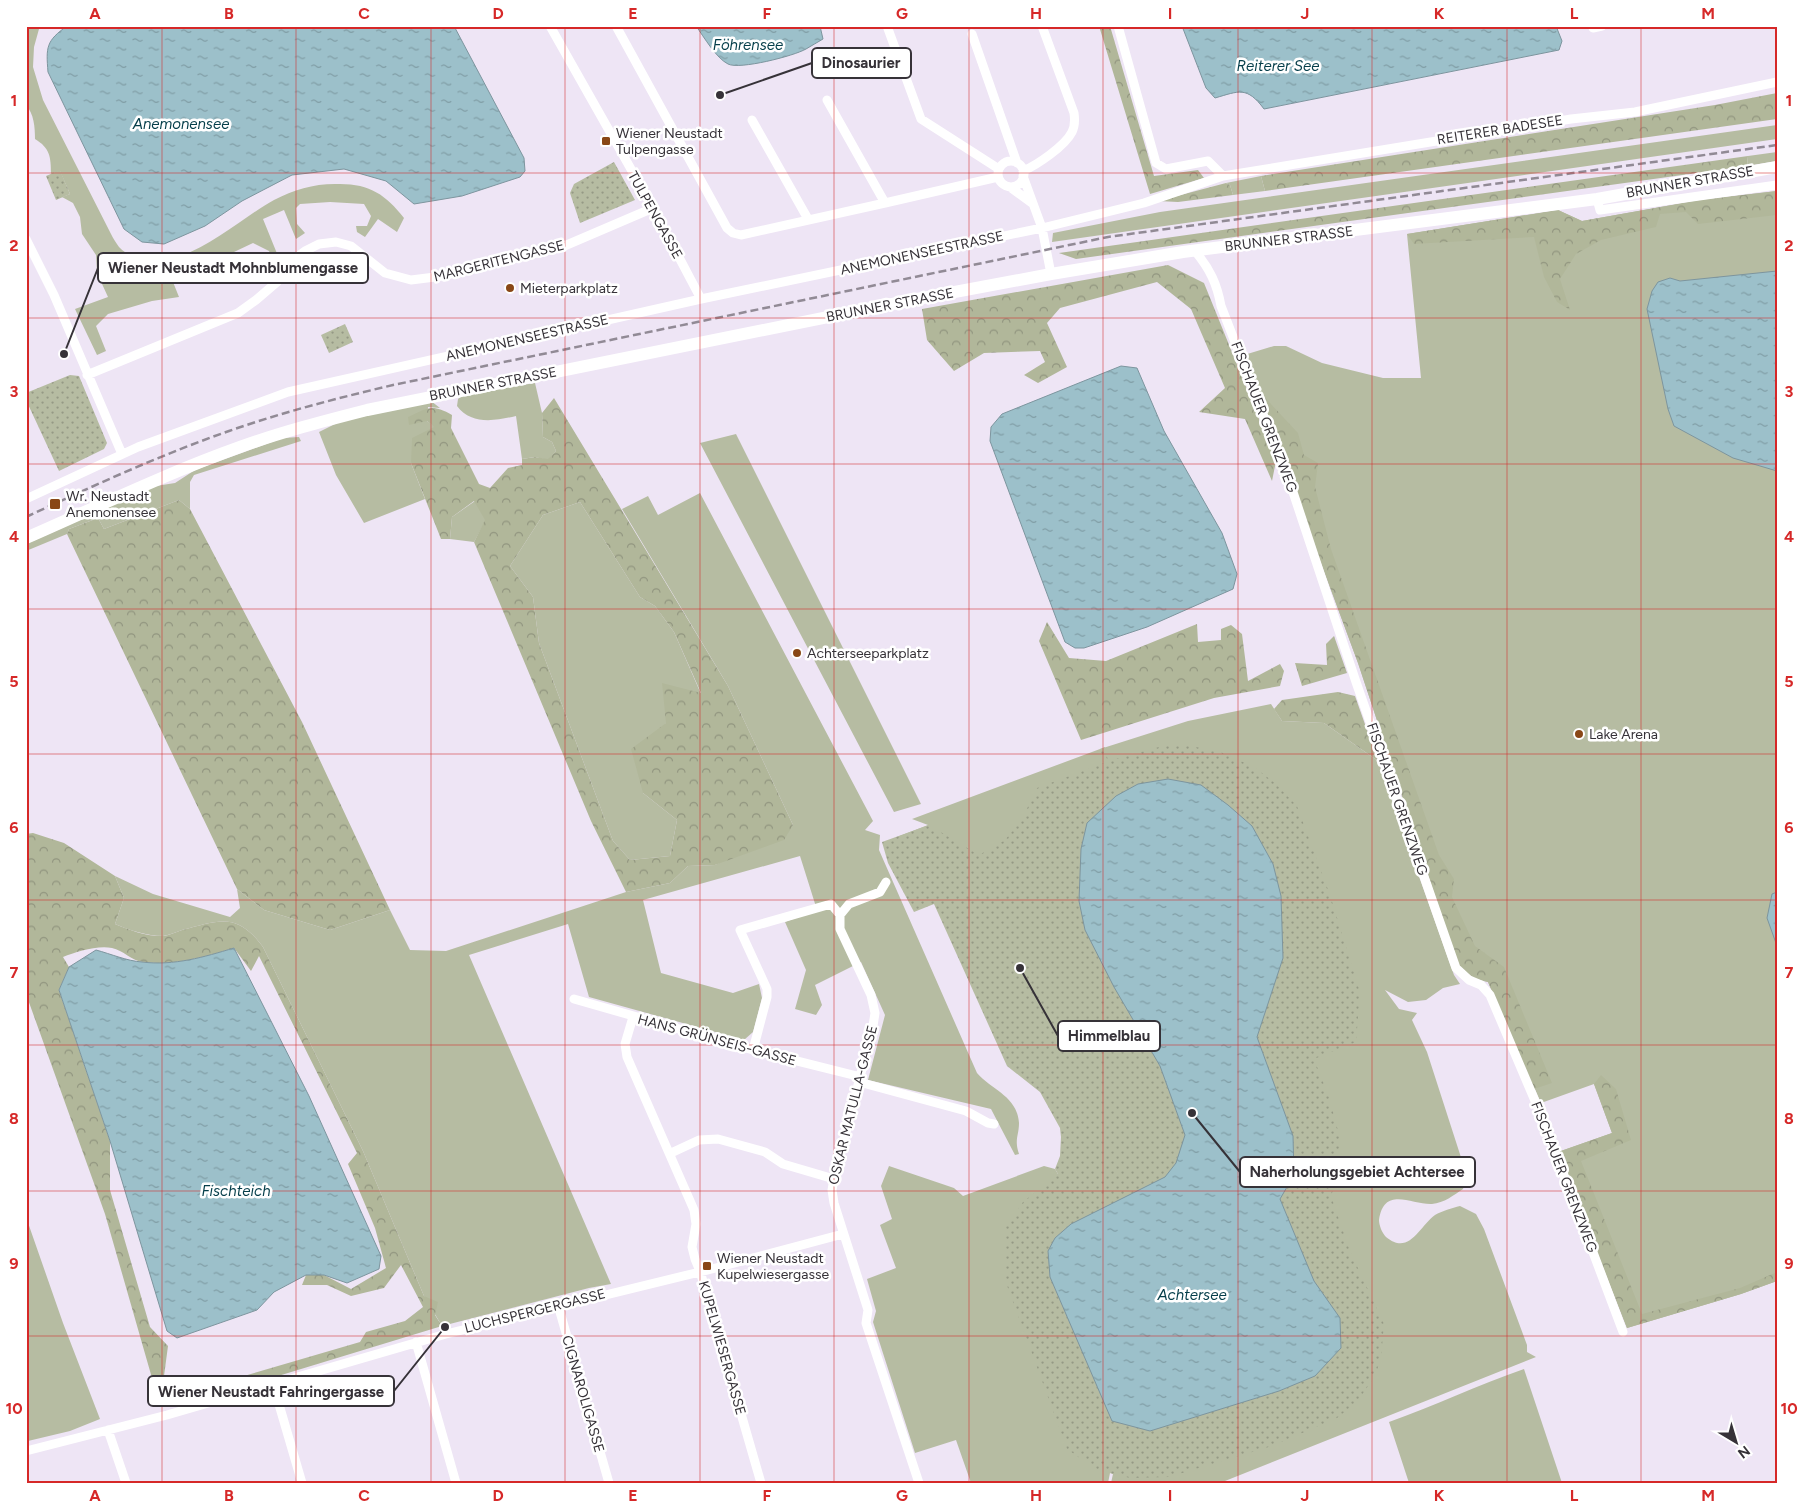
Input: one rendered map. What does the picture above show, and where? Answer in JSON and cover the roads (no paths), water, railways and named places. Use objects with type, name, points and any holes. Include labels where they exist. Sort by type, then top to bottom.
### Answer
[{"type":"main road","name":"BRUNNER STRASSE","points":[[26,538],[239,447],[301,427],[358,412],[912,300],[1051,274],[1196,251],[1597,199],[1777,167]]},
{"type":"street","name":"TULPENGASSE","points":[[550,26],[701,299]]},
{"type":"street","points":[[616,26],[727,228],[733,233],[741,235],[885,203],[998,173],[1004,162],[1017,162]]},
{"type":"street","points":[[887,26],[921,119],[998,173],[1002,184],[1010,186],[1033,204]]},
{"type":"street","points":[[1010,186],[1020,183],[1023,173],[1066,140],[1073,132],[1074,113],[1042,26]]},
{"type":"street","points":[[1118,26],[1156,163],[1166,169],[1208,161],[1223,176]]},
{"type":"street","points":[[972,34],[1042,228],[1051,274]]},
{"type":"street","name":"REITERER BADESEE","points":[[1042,228],[1144,203],[1223,176],[1571,119],[1635,112],[1777,82]]},
{"type":"street","points":[[827,100],[885,203]]},
{"type":"street","points":[[752,120],[808,219]]},
{"type":"street","points":[[1597,199],[1600,210],[1777,185]]},
{"type":"street","name":"MARGERITENGASSE","points":[[88,375],[238,313],[277,282],[293,260],[319,244],[336,242],[351,246],[385,273],[411,280],[443,276],[562,247],[652,208]]},
{"type":"street","name":"ANEMONENSEESTRASSE","points":[[26,499],[122,454],[288,392],[701,299],[1042,228]]},
{"type":"street","points":[[26,239],[54,295],[122,454]]},
{"type":"street","name":"FISCHAUER GRENZWEG","points":[[1196,251],[1206,264],[1217,287],[1221,306],[1291,486],[1356,682],[1456,968],[1469,980],[1481,985],[1490,994],[1544,1122],[1623,1332]]},
{"type":"street","points":[[840,915],[849,904],[880,892],[886,882]]},
{"type":"street","name":"OSKAR MATULLA-GASSE","points":[[753,1050],[767,997],[767,989],[740,930],[831,904],[840,915],[840,929],[872,995],[875,1013],[874,1026],[832,1190],[843,1234],[868,1310],[866,1323],[919,1483]]},
{"type":"street","name":"HANS GRÜNSEIS-GASSE","points":[[574,999],[966,1111],[988,1123],[994,1124]]},
{"type":"street","name":"KUPELWIESERGASSE","points":[[633,1017],[625,1044],[628,1057],[694,1210],[696,1224],[692,1247],[761,1483]]},
{"type":"street","points":[[671,1153],[699,1140],[718,1139],[765,1152],[783,1164],[834,1179]]},
{"type":"street","name":"LUCHSPERGERGASSE","points":[[26,1451],[273,1384],[416,1342],[843,1234]]},
{"type":"street","name":"CIGNAROLIGASSE","points":[[558,1306],[608,1483]]},
{"type":"street","points":[[416,1342],[456,1483]]},
{"type":"street","points":[[273,1384],[302,1483]]},
{"type":"street","points":[[108,1430],[126,1483]]},
{"type":"water","name":"Anemonensee","points":[[67,26],[454,26],[524,158],[525,171],[520,177],[462,196],[414,204],[386,181],[344,169],[292,175],[242,201],[205,226],[164,244],[142,242],[124,229],[48,72],[47,56],[49,45],[55,36]]},
{"type":"water","name":"Föhrensee","points":[[696,26],[820,26],[823,39],[800,52],[790,55],[754,64],[734,65],[728,64],[719,57]]},
{"type":"water","name":"Reiterer See","points":[[1182,26],[1556,26],[1562,41],[1559,50],[1264,109],[1253,97],[1242,92],[1215,98],[1206,88]]},
{"type":"water","points":[[1777,271],[1777,471],[1733,458],[1674,426],[1668,409],[1647,309],[1652,291],[1658,282],[1670,278],[1680,281]]},
{"type":"water","points":[[1121,366],[1137,368],[1164,431],[1222,533],[1237,574],[1233,589],[1147,627],[1084,648],[1075,648],[1065,642],[990,441],[991,427],[1002,414]]},
{"type":"water","name":"Achtersee","points":[[1168,779],[1201,785],[1228,805],[1252,826],[1273,864],[1281,896],[1283,958],[1257,1037],[1293,1136],[1294,1175],[1280,1199],[1314,1281],[1340,1318],[1341,1348],[1315,1376],[1279,1391],[1150,1431],[1112,1421],[1050,1277],[1048,1251],[1055,1238],[1071,1224],[1165,1177],[1176,1163],[1185,1135],[1160,1066],[1114,987],[1085,930],[1079,901],[1081,849],[1087,823],[1116,796],[1138,784]]},
{"type":"water","points":[[1777,892],[1777,946],[1767,918],[1772,894]]},
{"type":"water","name":"Fischteich","points":[[234,948],[309,1096],[381,1256],[379,1269],[347,1283],[324,1275],[306,1275],[274,1292],[257,1310],[177,1338],[167,1331],[110,1141],[59,990],[69,967],[96,950],[125,959],[166,963]]},
{"type":"railway","points":[[26,517],[101,482],[203,440],[311,406],[393,385],[1108,237],[1777,145]]},
{"type":"place","name":"Dinosaurier","points":[[720,95]]},
{"type":"place","name":"Wiener Neustadt Tulpengasse","points":[[606,141]]},
{"type":"place","name":"Mieterparkplatz","points":[[510,288]]},
{"type":"place","name":"Wiener Neustadt Mohnblumengasse","points":[[64,354]]},
{"type":"place","name":"Wr. Neustadt Anemonensee","points":[[55,504]]},
{"type":"place","name":"Achterseeparkplatz","points":[[797,653]]},
{"type":"place","name":"Lake Arena","points":[[1579,734]]},
{"type":"place","name":"Himmelblau","points":[[1020,968]]},
{"type":"place","name":"Naherholungsgebiet Achtersee","points":[[1192,1113]]},
{"type":"place","name":"Wiener Neustadt Kupelwiesergasse","points":[[707,1266]]},
{"type":"place","name":"Wiener Neustadt Fahringergasse","points":[[445,1327]]}]
